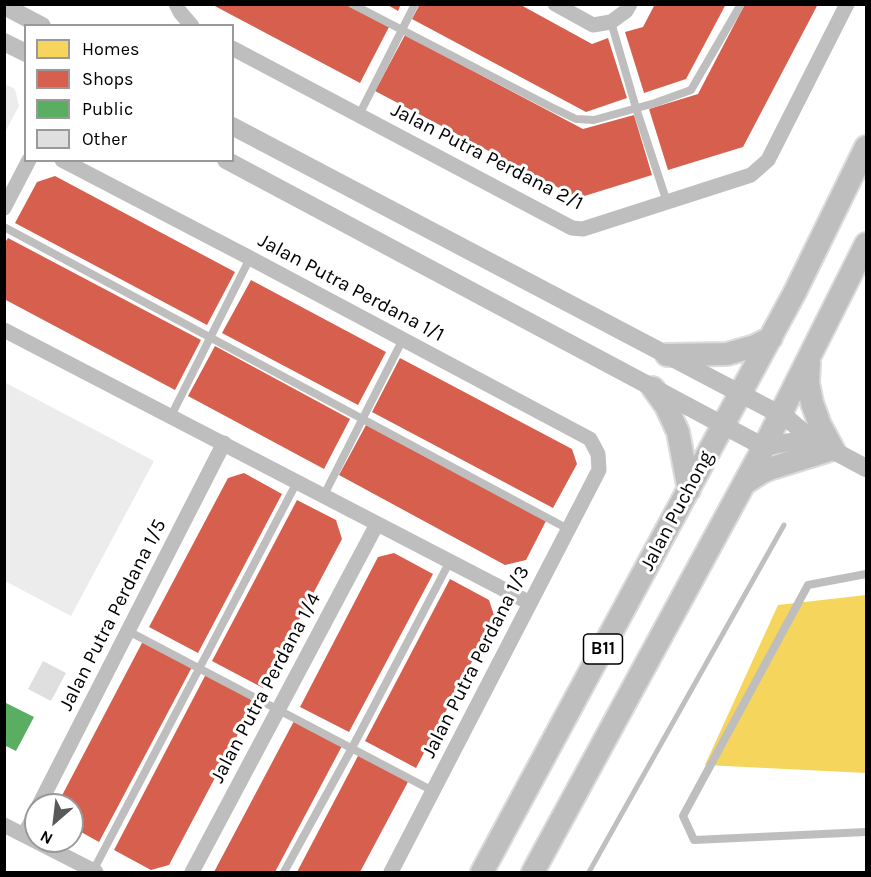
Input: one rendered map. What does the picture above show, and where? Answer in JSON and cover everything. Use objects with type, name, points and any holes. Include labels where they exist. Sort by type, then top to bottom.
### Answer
[{"type":"main road","name":"Jalan Puchong","points":[[482,873],[771,338],[867,147]]},
{"type":"main road","name":"B11","points":[[533,873],[553,832],[781,415],[867,244]]},
{"type":"main road","points":[[667,355],[727,354],[755,346],[771,338]]},
{"type":"main road","points":[[744,483],[762,472],[833,449],[820,425],[812,403],[808,383],[809,358]]},
{"type":"main road","points":[[653,388],[666,406],[678,432],[689,490]]},
{"type":"street","points":[[176,4],[190,24]]},
{"type":"street","points":[[555,4],[594,25],[610,22],[626,11],[630,4]]},
{"type":"street","name":"Jalan Putra Perdana 2/1","points":[[234,49],[572,228],[583,229],[751,175],[768,160],[847,4]]},
{"type":"street","points":[[4,6],[38,24]]},
{"type":"street","points":[[4,42],[24,52]]},
{"type":"street","points":[[234,127],[781,415],[810,438],[867,468]]},
{"type":"street","points":[[4,208],[28,162]]},
{"type":"street","name":"Jalan Putra Perdana 1/1","points":[[66,162],[590,439],[598,454],[599,470]]},
{"type":"street","points":[[230,162],[764,447],[810,438]]},
{"type":"street","points":[[4,330],[530,603]]},
{"type":"street","name":"Jalan Putra Perdana 1/5","points":[[45,793],[224,443]]},
{"type":"street","name":"Jalan Putra Perdana 1/3","points":[[391,873],[599,470]]},
{"type":"street","name":"Jalan Putra Perdana 1/4","points":[[192,873],[377,524]]},
{"type":"street","points":[[4,825],[24,835]]},
{"type":"street","points":[[58,853],[94,872]]},
{"type":"lane","points":[[352,4],[551,108],[576,119],[594,120],[691,90],[741,4]]},
{"type":"lane","points":[[359,115],[415,4]]},
{"type":"lane","points":[[610,22],[667,202]]},
{"type":"lane","points":[[4,227],[568,530]]},
{"type":"lane","points":[[171,416],[250,258]]},
{"type":"lane","points":[[324,495],[403,339]]},
{"type":"lane","points":[[94,872],[297,482]]},
{"type":"lane","points":[[284,873],[450,561]]},
{"type":"lane","points":[[867,574],[808,585],[683,816],[694,840],[867,832]]},
{"type":"lane","points":[[128,631],[433,790]]},
{"type":"shaded area","points":[[5,84],[15,89],[19,106],[5,132]]},
{"type":"shaded area","points":[[4,382],[154,461],[71,616],[5,581]]},
{"type":"building: Homes","points":[[866,595],[866,773],[705,765],[778,605]]},
{"type":"building: Shops","points":[[211,4],[346,4],[389,27],[360,83]]},
{"type":"building: Shops","points":[[386,4],[401,4],[398,11]]},
{"type":"building: Shops","points":[[420,4],[519,4],[592,44],[608,38],[627,98],[586,112],[412,19]]},
{"type":"building: Shops","points":[[655,4],[726,4],[686,79],[644,93],[625,32],[643,27]]},
{"type":"building: Shops","points":[[745,4],[818,4],[743,147],[668,170],[649,109],[698,94]]},
{"type":"building: Shops","points":[[405,35],[583,129],[634,115],[652,175],[578,198],[375,91]]},
{"type":"building: Shops","points":[[55,176],[235,272],[207,325],[15,223],[37,182]]},
{"type":"building: Shops","points":[[8,238],[201,340],[175,390],[4,299],[4,244]]},
{"type":"building: Shops","points":[[251,280],[386,352],[358,405],[222,333]]},
{"type":"building: Shops","points":[[215,346],[350,419],[324,469],[188,396]]},
{"type":"building: Shops","points":[[400,358],[572,449],[577,464],[553,508],[372,412]]},
{"type":"building: Shops","points":[[366,425],[546,521],[526,560],[505,565],[339,475]]},
{"type":"building: Shops","points":[[244,473],[282,494],[198,653],[149,627],[228,478]]},
{"type":"building: Shops","points":[[297,500],[336,520],[342,539],[263,688],[212,661]]},
{"type":"building: Shops","points":[[394,553],[433,574],[349,732],[300,707],[378,557]]},
{"type":"building: Shops","points":[[450,579],[489,600],[495,618],[416,768],[365,741]]},
{"type":"building: Shops","points":[[143,641],[192,667],[99,842],[84,834],[84,793],[63,793]]},
{"type":"building: Shops","points":[[206,674],[256,700],[169,865],[151,870],[114,850]]},
{"type":"building: Shops","points":[[294,721],[342,746],[275,872],[214,872]]},
{"type":"building: Shops","points":[[359,754],[409,780],[360,872],[297,872]]},
{"type":"building: Public","points":[[4,702],[34,717],[16,751],[4,745]]},
{"type":"building: Other","points":[[43,661],[66,673],[51,701],[28,689]]},
{"type":"waterway","points":[[589,872],[784,525]]}]
